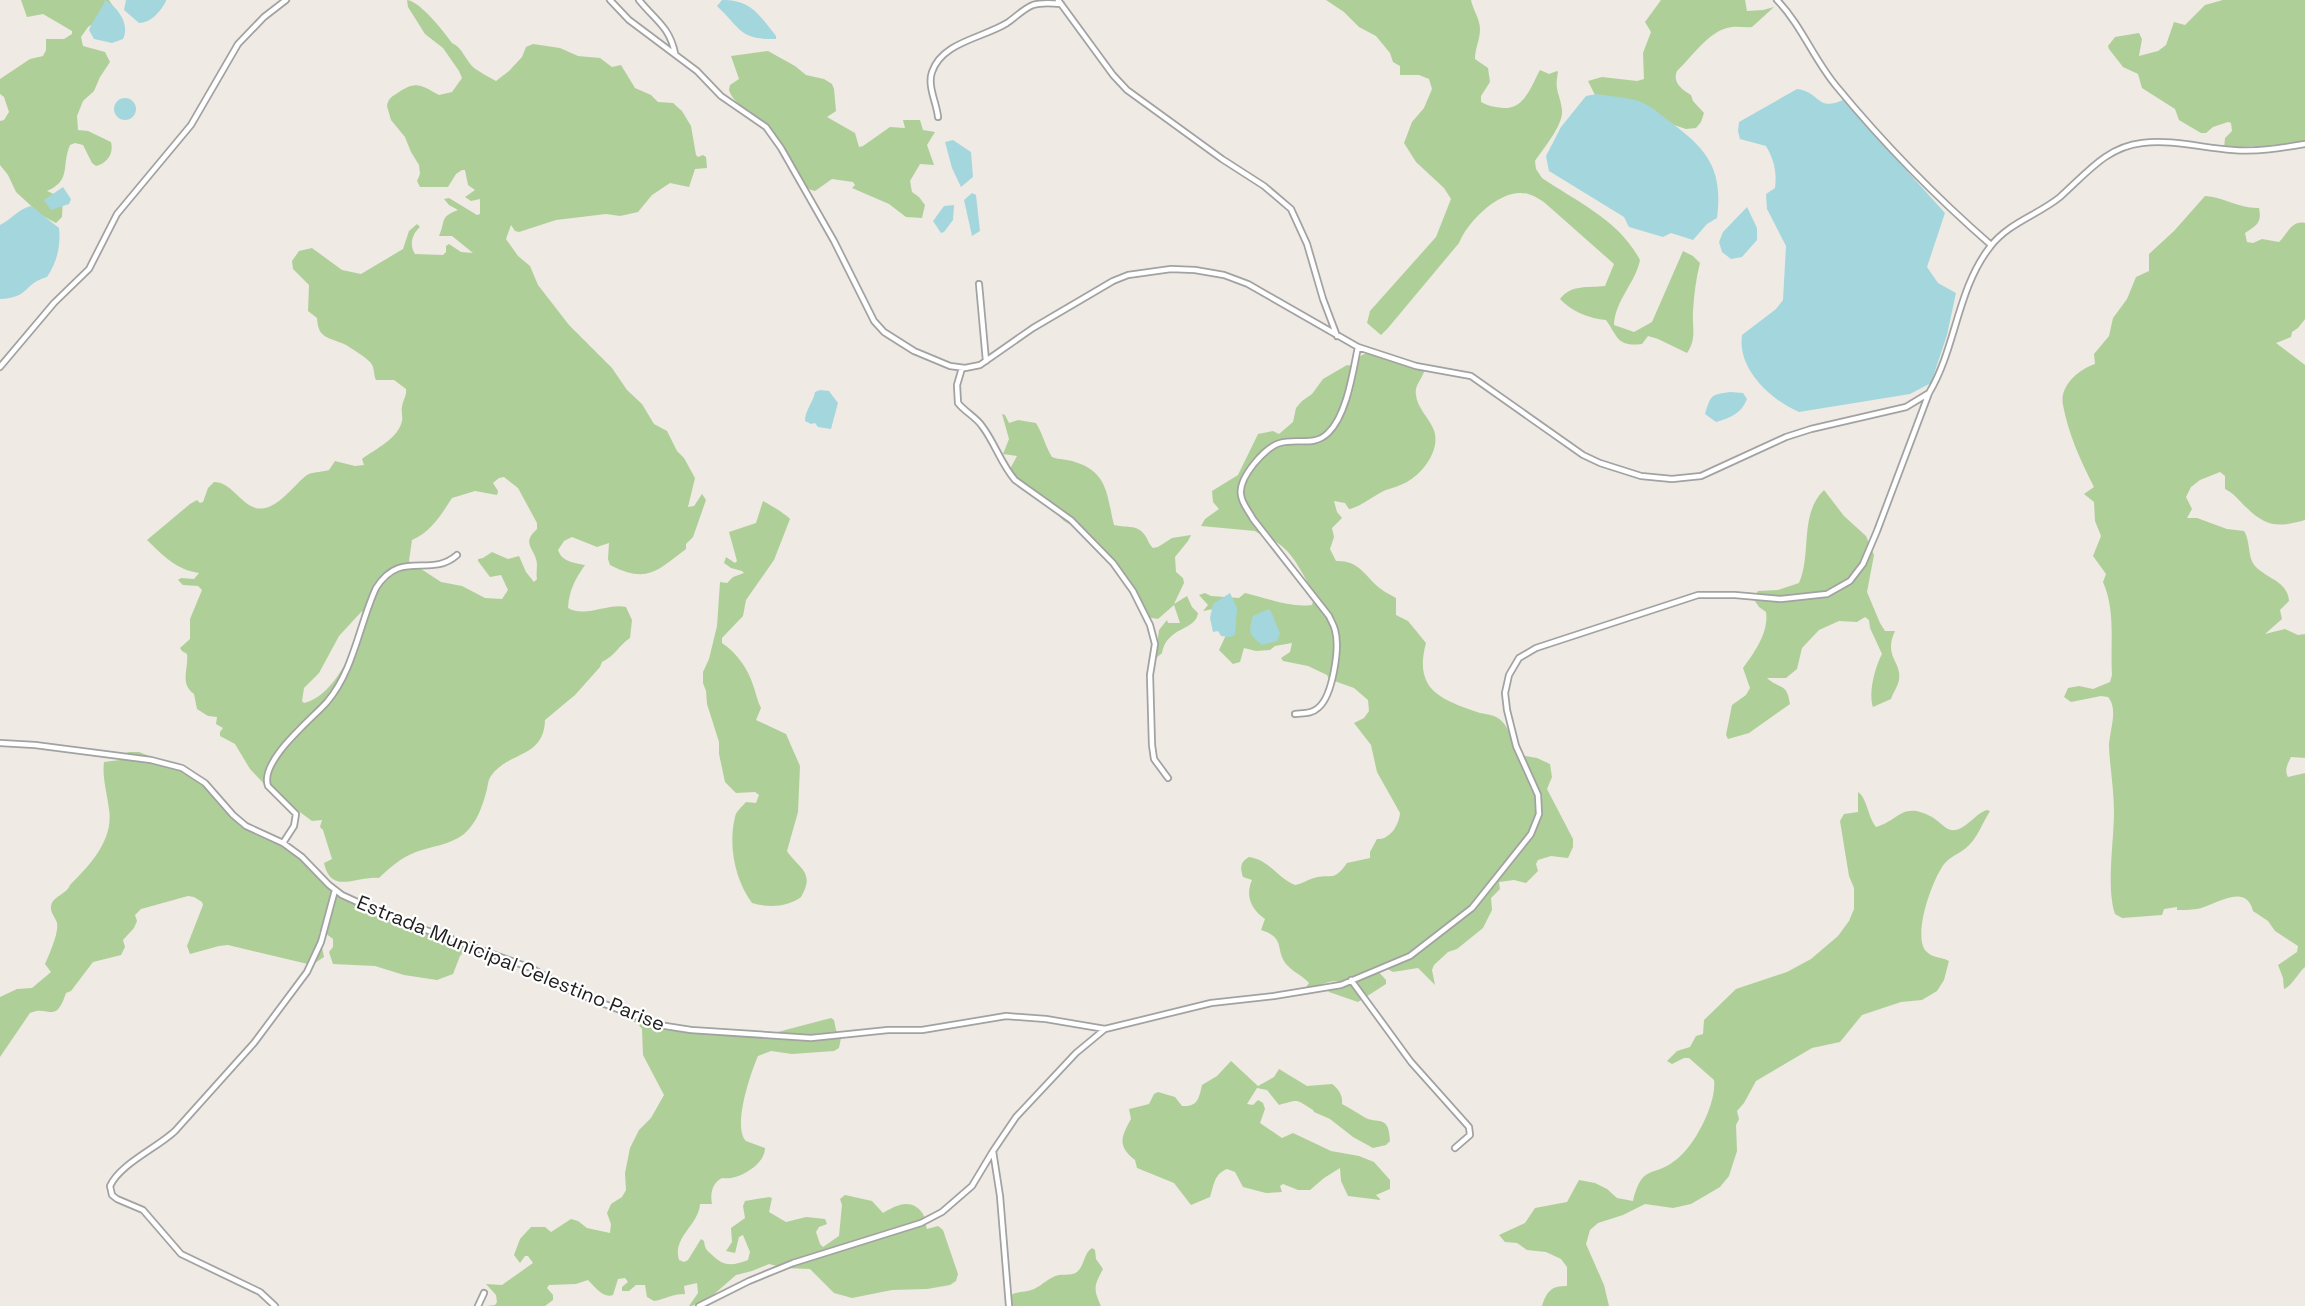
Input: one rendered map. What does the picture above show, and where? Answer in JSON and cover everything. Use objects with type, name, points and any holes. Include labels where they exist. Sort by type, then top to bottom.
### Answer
[{"type":"street","points":[[0,367],[54,303],[89,269],[117,214],[191,125],[238,44],[264,17],[286,0]]},
{"type":"street","points":[[639,0],[666,28],[675,53]]},
{"type":"street","points":[[1777,0],[1795,21],[1835,86],[1915,174],[1991,245]]},
{"type":"street","points":[[612,1],[629,20],[698,71],[721,96],[753,116],[771,134],[834,242],[874,321],[884,332],[930,359],[962,368],[980,364],[1033,328],[1113,281],[1128,275],[1171,269],[1224,275],[1248,284],[1336,336],[1358,346],[1416,366],[1471,376],[1582,455],[1620,471],[1672,479],[1701,476],[1786,437],[1906,407],[1929,393]]},
{"type":"street","points":[[938,117],[930,78],[945,54],[969,39],[1008,22],[1029,7],[1042,3],[1059,2],[1113,75],[1127,90],[1222,159],[1264,186],[1291,209],[1307,244],[1336,336]]},
{"type":"street","points":[[699,1306],[793,1263],[921,1223],[942,1212],[972,1186],[1016,1117],[1076,1053],[1105,1029],[1211,1004],[1341,985],[1410,956],[1472,908],[1531,834],[1539,813],[1538,795],[1516,746],[1507,710],[1505,693],[1509,675],[1519,658],[1536,648],[1698,596],[1792,598],[1827,594],[1850,581],[1863,564],[1877,531],[1929,393],[1940,372],[1967,289],[1980,261],[1991,245],[2020,221],[2046,208],[2104,156],[2123,147],[2156,141],[2232,150],[2259,150],[2305,144]]},
{"type":"street","points":[[979,284],[986,361]]},
{"type":"street","points":[[1295,714],[1318,709],[1323,703],[1330,687],[1334,667],[1336,630],[1329,616],[1253,519],[1243,502],[1240,493],[1241,484],[1255,462],[1269,448],[1281,442],[1314,441],[1330,431],[1338,418],[1348,390],[1358,346]]},
{"type":"street","points":[[962,368],[957,386],[958,402],[980,423],[1008,472],[1015,480],[1071,520],[1090,538],[1113,563],[1133,591],[1150,625],[1155,644],[1150,675],[1152,745],[1154,759],[1168,778]]},
{"type":"street","points":[[283,843],[294,826],[296,814],[267,786],[267,775],[278,754],[328,701],[338,686],[354,650],[376,588],[381,580],[396,568],[406,565],[445,563],[457,555]]},
{"type":"street","name":"Estrada Municipal Celestino Parise","points":[[0,743],[35,745],[152,760],[182,768],[205,783],[232,815],[246,826],[283,843],[302,857],[335,890],[390,917],[531,968],[571,991],[659,1025],[691,1030],[811,1038],[888,1030],[922,1030],[1006,1016],[1046,1018],[1105,1029]]},
{"type":"street","points":[[275,1306],[260,1292],[181,1254],[143,1210],[112,1196],[110,1186],[112,1180],[130,1165],[164,1142],[254,1043],[314,960],[335,890]]},
{"type":"street","points":[[1351,980],[1411,1062],[1469,1127],[1470,1135],[1455,1148]]},
{"type":"street","points":[[993,1151],[1000,1196],[1009,1306]]},
{"type":"street","points":[[478,1306],[484,1293]]},
{"type":"green space","points":[[21,0],[109,0],[115,9],[88,27],[81,37],[83,46],[105,52],[110,62],[94,91],[83,101],[77,116],[78,130],[88,131],[111,142],[110,154],[103,163],[96,166],[92,163],[83,145],[75,143],[70,145],[63,177],[55,187],[47,191],[59,197],[62,202],[62,217],[56,223],[41,215],[16,192],[0,165],[0,121],[4,120],[9,112],[4,97],[0,94],[0,79],[30,59],[43,56],[46,50],[46,39],[64,39],[72,34],[72,31],[43,14],[27,17]]},
{"type":"green space","points":[[407,0],[418,6],[459,48],[474,68],[496,81],[522,57],[526,47],[533,44],[560,48],[578,56],[600,58],[612,67],[621,65],[635,88],[651,95],[658,102],[673,103],[682,111],[691,126],[696,155],[706,157],[707,168],[695,169],[689,187],[670,183],[652,195],[638,212],[620,216],[606,214],[556,220],[519,232],[515,231],[511,225],[506,239],[518,256],[530,266],[538,285],[569,325],[612,368],[627,390],[642,404],[654,424],[667,431],[695,478],[688,507],[694,506],[702,494],[706,500],[693,537],[686,544],[686,549],[659,569],[651,572],[633,574],[610,565],[609,543],[597,547],[572,537],[564,541],[558,550],[562,557],[585,565],[573,585],[568,608],[582,612],[626,607],[632,620],[630,638],[602,662],[575,695],[545,720],[539,742],[506,762],[491,776],[479,813],[473,825],[464,834],[447,843],[411,854],[379,878],[346,882],[333,879],[324,863],[332,859],[320,827],[322,820],[312,821],[270,790],[250,769],[235,744],[220,736],[223,728],[216,724],[217,717],[208,716],[197,709],[194,694],[189,690],[186,681],[187,654],[180,648],[190,639],[190,619],[202,590],[198,586],[183,585],[178,580],[181,578],[194,579],[199,573],[177,565],[147,540],[190,504],[197,500],[200,503],[203,502],[208,488],[214,482],[230,488],[253,507],[261,509],[268,507],[283,498],[307,475],[329,470],[335,461],[355,466],[364,465],[362,459],[391,438],[400,427],[406,389],[394,380],[376,380],[373,366],[368,360],[346,345],[322,334],[317,318],[308,311],[309,285],[293,269],[292,261],[299,251],[312,248],[342,270],[361,274],[403,249],[409,231],[417,224],[420,227],[413,236],[412,243],[415,254],[443,255],[449,244],[461,252],[473,253],[452,236],[439,236],[445,217],[458,210],[444,199],[449,198],[477,215],[480,214],[480,199],[471,201],[465,197],[475,190],[468,185],[465,170],[456,174],[448,187],[420,187],[417,181],[420,174],[419,165],[405,137],[391,120],[387,106],[391,98],[410,86],[424,87],[439,95],[452,92],[462,78],[443,48],[425,34],[408,7]],"holes":[[[504,477],[518,488],[537,523],[537,529],[532,534],[529,543],[537,564],[537,579],[534,582],[526,572],[519,556],[508,559],[492,552],[478,561],[490,577],[501,575],[508,590],[502,599],[485,598],[462,586],[441,582],[409,561],[412,540],[430,528],[452,498],[475,491],[497,495],[498,491],[493,483]],[[362,611],[357,637],[336,679],[316,698],[304,703],[302,701],[304,688],[319,673],[339,636]]]},
{"type":"green space","points":[[1326,0],[1471,0],[1480,29],[1475,59],[1488,68],[1490,82],[1481,96],[1481,102],[1489,105],[1503,108],[1517,105],[1530,89],[1540,70],[1549,74],[1557,71],[1557,88],[1562,116],[1535,161],[1536,169],[1542,178],[1609,223],[1621,234],[1640,260],[1634,277],[1621,300],[1614,325],[1634,332],[1652,322],[1683,251],[1700,263],[1694,299],[1693,338],[1687,353],[1648,336],[1642,344],[1634,345],[1623,342],[1619,340],[1606,320],[1581,314],[1560,299],[1564,294],[1575,289],[1605,286],[1614,264],[1545,203],[1522,193],[1501,198],[1475,219],[1459,243],[1381,335],[1367,323],[1370,311],[1436,237],[1451,199],[1444,188],[1416,162],[1404,143],[1412,122],[1424,108],[1432,89],[1429,79],[1419,75],[1400,75],[1400,66],[1393,62],[1390,53],[1376,36],[1359,27],[1344,12]]},
{"type":"green space","points":[[1661,0],[1745,0],[1747,11],[1774,7],[1752,27],[1732,27],[1716,33],[1702,44],[1677,71],[1676,79],[1679,85],[1691,95],[1693,101],[1704,113],[1696,128],[1686,129],[1595,95],[1588,81],[1602,77],[1637,81],[1644,79],[1643,53],[1651,32],[1645,22]]},
{"type":"green space","points":[[2223,0],[2305,0],[2305,145],[2272,150],[2252,146],[2224,149],[2225,138],[2232,131],[2231,123],[2213,127],[2206,133],[2201,133],[2179,120],[2175,109],[2142,88],[2138,74],[2123,67],[2109,49],[2108,46],[2115,37],[2139,33],[2142,39],[2139,56],[2158,51],[2166,45],[2174,22],[2185,25],[2205,5]]},
{"type":"green space","points":[[768,51],[806,75],[824,79],[832,84],[836,111],[827,117],[855,133],[859,147],[890,127],[905,128],[903,120],[920,120],[923,130],[935,132],[927,145],[934,165],[920,164],[910,181],[912,192],[925,205],[922,218],[906,217],[889,204],[852,188],[855,185],[853,182],[832,179],[815,191],[804,184],[792,168],[775,136],[737,102],[729,90],[730,85],[739,79],[731,56]]},
{"type":"green space","points":[[2205,196],[2245,207],[2259,208],[2258,223],[2245,233],[2247,242],[2253,243],[2262,239],[2279,242],[2293,226],[2305,223],[2305,319],[2292,332],[2291,337],[2276,343],[2305,365],[2305,520],[2281,525],[2261,519],[2225,489],[2225,476],[2220,472],[2200,480],[2191,487],[2186,497],[2192,509],[2187,518],[2197,518],[2227,529],[2244,531],[2253,563],[2285,589],[2289,601],[2280,610],[2282,619],[2265,634],[2285,629],[2298,635],[2305,634],[2305,758],[2291,757],[2286,772],[2288,777],[2305,773],[2305,967],[2284,989],[2278,965],[2297,952],[2298,946],[2275,931],[2268,921],[2253,911],[2249,902],[2244,898],[2237,896],[2197,909],[2177,910],[2177,907],[2164,909],[2162,915],[2122,918],[2115,914],[2111,891],[2114,812],[2109,747],[2113,708],[2108,697],[2101,696],[2071,702],[2064,697],[2068,688],[2079,686],[2093,689],[2110,682],[2112,675],[2110,604],[2103,582],[2106,574],[2093,556],[2101,536],[2095,521],[2094,502],[2084,494],[2094,487],[2068,426],[2063,405],[2064,391],[2071,379],[2095,364],[2094,354],[2109,336],[2113,318],[2127,299],[2136,277],[2149,271],[2149,254],[2174,231]]},
{"type":"green space","points":[[1366,353],[1378,353],[1425,369],[1416,388],[1416,395],[1420,408],[1433,428],[1435,443],[1426,466],[1414,478],[1381,492],[1353,508],[1349,509],[1345,503],[1334,501],[1337,512],[1342,518],[1332,528],[1334,537],[1330,549],[1336,561],[1349,562],[1354,565],[1378,587],[1396,598],[1396,615],[1408,621],[1426,643],[1423,659],[1424,672],[1427,683],[1434,691],[1454,703],[1498,718],[1508,730],[1519,755],[1537,758],[1550,764],[1552,777],[1547,789],[1573,839],[1573,847],[1568,858],[1551,856],[1538,860],[1536,864],[1538,871],[1526,883],[1514,880],[1499,882],[1500,889],[1491,898],[1492,910],[1483,928],[1457,949],[1448,952],[1434,965],[1432,970],[1435,985],[1418,968],[1393,972],[1380,965],[1377,970],[1386,980],[1386,984],[1358,1002],[1329,992],[1328,990],[1341,986],[1342,983],[1333,981],[1304,990],[1309,983],[1283,960],[1274,937],[1261,930],[1265,919],[1256,911],[1251,902],[1249,891],[1252,880],[1243,877],[1241,868],[1242,863],[1249,857],[1256,859],[1295,885],[1314,878],[1332,876],[1347,863],[1370,858],[1370,852],[1377,839],[1386,837],[1393,831],[1400,813],[1377,772],[1371,745],[1354,723],[1364,718],[1369,711],[1368,700],[1354,688],[1329,679],[1327,675],[1308,666],[1283,661],[1281,658],[1290,652],[1292,643],[1275,646],[1270,650],[1256,651],[1244,648],[1240,662],[1233,664],[1219,650],[1226,635],[1218,608],[1203,611],[1208,605],[1199,595],[1205,593],[1211,596],[1239,598],[1245,593],[1287,604],[1312,605],[1315,594],[1295,561],[1276,542],[1255,531],[1201,526],[1205,519],[1219,509],[1213,502],[1212,491],[1238,475],[1258,434],[1273,431],[1279,434],[1293,422],[1296,408],[1312,394],[1323,379],[1347,365],[1353,366],[1357,358]]},
{"type":"green space","points":[[1002,414],[1009,423],[1018,420],[1036,423],[1052,457],[1075,462],[1094,472],[1105,487],[1114,525],[1141,531],[1153,548],[1172,538],[1191,535],[1175,557],[1176,572],[1183,578],[1184,583],[1174,604],[1187,596],[1198,613],[1192,623],[1169,638],[1162,653],[1155,659],[1159,630],[1167,620],[1168,623],[1180,623],[1174,605],[1158,619],[1147,617],[1137,604],[1128,580],[1097,541],[1086,538],[1064,521],[1042,499],[1013,482],[1010,469],[1017,456],[1003,454],[1009,439]]},
{"type":"green space","points":[[1824,490],[1844,516],[1866,536],[1874,555],[1867,592],[1885,631],[1895,631],[1891,647],[1898,668],[1898,685],[1891,699],[1873,707],[1871,695],[1873,680],[1882,654],[1870,628],[1869,620],[1865,617],[1857,622],[1839,621],[1819,630],[1802,648],[1797,669],[1786,678],[1767,678],[1785,689],[1790,704],[1749,733],[1728,739],[1726,735],[1732,705],[1746,695],[1750,688],[1743,668],[1756,649],[1765,627],[1766,612],[1753,598],[1758,591],[1778,590],[1799,583],[1805,560],[1811,511]]},
{"type":"green space","points":[[763,501],[790,519],[774,560],[746,600],[743,616],[722,638],[722,643],[737,656],[751,679],[761,708],[756,720],[786,734],[800,766],[798,812],[787,851],[804,871],[807,882],[801,897],[784,905],[771,906],[752,903],[737,873],[732,839],[736,815],[746,802],[756,803],[759,795],[755,792],[736,793],[725,782],[719,742],[703,683],[703,672],[709,659],[717,626],[720,582],[727,583],[733,577],[744,573],[724,563],[726,557],[735,563],[737,561],[729,532],[756,523]]},
{"type":"green space","points":[[139,752],[195,774],[221,803],[250,828],[291,850],[332,891],[353,900],[362,901],[372,909],[381,910],[431,930],[452,934],[466,944],[467,948],[460,956],[453,974],[437,980],[404,975],[375,966],[333,964],[329,952],[333,947],[333,939],[321,930],[319,933],[324,957],[312,965],[228,945],[190,954],[187,946],[203,905],[194,897],[188,896],[141,909],[135,915],[137,921],[134,928],[123,940],[125,947],[121,955],[93,962],[71,991],[66,993],[62,1003],[55,1011],[30,1013],[0,1057],[0,997],[17,989],[32,988],[51,972],[45,964],[57,932],[56,921],[51,911],[52,903],[66,891],[99,851],[110,820],[104,762],[120,760],[122,754]]},
{"type":"green space","points":[[1858,792],[1876,827],[1902,813],[1914,811],[1932,817],[1951,830],[1956,830],[1983,812],[1990,811],[1971,843],[1948,860],[1940,870],[1926,905],[1921,931],[1922,942],[1930,955],[1949,961],[1944,980],[1937,991],[1922,1000],[1901,1002],[1862,1015],[1840,1042],[1812,1048],[1756,1081],[1737,1111],[1739,1119],[1736,1125],[1737,1151],[1729,1176],[1720,1187],[1691,1204],[1673,1208],[1645,1204],[1623,1215],[1598,1223],[1590,1230],[1586,1244],[1604,1285],[1609,1306],[1542,1306],[1550,1290],[1567,1286],[1567,1267],[1561,1259],[1546,1252],[1527,1250],[1517,1243],[1505,1242],[1499,1235],[1525,1223],[1535,1208],[1567,1202],[1579,1180],[1595,1183],[1607,1189],[1617,1198],[1633,1201],[1645,1176],[1669,1165],[1684,1153],[1697,1134],[1708,1111],[1712,1100],[1714,1080],[1689,1058],[1672,1064],[1667,1061],[1677,1051],[1690,1047],[1696,1036],[1703,1034],[1704,1020],[1736,989],[1787,972],[1811,959],[1838,936],[1849,921],[1854,909],[1854,888],[1849,876],[1840,821],[1844,814],[1858,812]]},
{"type":"green space","points":[[626,1014],[670,1027],[718,1035],[742,1031],[770,1034],[831,1018],[841,1038],[839,1048],[834,1051],[792,1054],[771,1051],[758,1056],[744,1099],[741,1124],[742,1134],[746,1141],[765,1148],[764,1154],[749,1170],[735,1177],[722,1178],[716,1183],[711,1196],[712,1204],[700,1204],[699,1211],[679,1244],[679,1260],[684,1262],[688,1260],[701,1239],[708,1251],[724,1263],[733,1264],[748,1260],[750,1252],[743,1235],[739,1237],[735,1253],[726,1251],[732,1242],[731,1228],[745,1218],[743,1206],[745,1201],[769,1197],[772,1198],[769,1212],[786,1222],[806,1217],[825,1219],[827,1224],[819,1227],[816,1232],[823,1247],[839,1236],[842,1205],[840,1199],[845,1195],[872,1201],[883,1213],[904,1204],[919,1209],[924,1216],[927,1229],[938,1226],[943,1230],[958,1274],[956,1281],[950,1285],[927,1289],[892,1290],[852,1298],[834,1293],[810,1269],[785,1268],[769,1264],[736,1275],[712,1296],[692,1306],[689,1306],[698,1293],[697,1283],[684,1286],[685,1294],[654,1301],[647,1297],[645,1285],[636,1285],[629,1291],[622,1291],[622,1287],[628,1282],[625,1278],[618,1279],[613,1295],[610,1296],[600,1292],[588,1280],[576,1284],[549,1285],[547,1288],[553,1295],[553,1300],[545,1306],[487,1306],[495,1305],[497,1302],[496,1295],[486,1284],[502,1285],[533,1263],[528,1256],[525,1256],[520,1263],[514,1255],[520,1239],[531,1227],[545,1227],[551,1232],[571,1219],[587,1228],[610,1233],[611,1224],[607,1213],[611,1204],[622,1197],[626,1190],[625,1173],[630,1148],[639,1130],[651,1118],[664,1095],[643,1055],[642,1029],[625,1017]]},
{"type":"green space","points":[[1231,1061],[1258,1086],[1274,1077],[1279,1069],[1307,1086],[1332,1084],[1340,1093],[1342,1104],[1364,1117],[1385,1123],[1390,1141],[1386,1145],[1373,1148],[1353,1137],[1330,1119],[1299,1102],[1279,1105],[1267,1090],[1257,1088],[1247,1104],[1253,1105],[1258,1100],[1263,1103],[1265,1109],[1260,1123],[1282,1138],[1293,1133],[1331,1151],[1359,1156],[1374,1162],[1390,1180],[1390,1189],[1376,1195],[1381,1200],[1348,1196],[1341,1181],[1340,1168],[1310,1190],[1298,1190],[1283,1184],[1280,1186],[1282,1192],[1266,1193],[1243,1187],[1235,1172],[1227,1169],[1217,1177],[1210,1197],[1191,1205],[1174,1183],[1137,1168],[1135,1160],[1125,1150],[1122,1141],[1131,1119],[1129,1109],[1149,1104],[1154,1094],[1158,1092],[1175,1097],[1182,1106],[1191,1105],[1199,1098],[1202,1085],[1217,1076]]},
{"type":"green space","points":[[1092,1248],[1103,1269],[1096,1287],[1101,1306],[1005,1306],[1012,1294],[1034,1289],[1055,1276],[1077,1272]]},
{"type":"water","points":[[105,0],[119,12],[125,28],[123,39],[112,43],[94,39],[89,30]]},
{"type":"water","points":[[126,0],[166,1],[155,16],[139,23],[124,10]]},
{"type":"water","points":[[722,0],[741,3],[754,10],[776,36],[776,39],[755,38],[742,32],[717,6]]},
{"type":"water","points":[[1797,89],[1811,94],[1823,103],[1843,100],[1945,213],[1927,267],[1938,283],[1956,293],[1947,335],[1931,383],[1910,394],[1799,412],[1788,407],[1767,391],[1750,371],[1745,360],[1742,335],[1776,309],[1783,300],[1786,246],[1767,209],[1766,194],[1775,188],[1776,182],[1771,156],[1766,146],[1740,139],[1739,122]]},
{"type":"water","points":[[1597,94],[1642,102],[1696,143],[1704,153],[1711,164],[1718,187],[1717,218],[1707,224],[1693,240],[1671,233],[1663,237],[1629,227],[1624,217],[1549,171],[1546,156],[1561,127],[1586,96]]},
{"type":"water","points":[[121,98],[129,98],[136,105],[136,113],[129,120],[121,120],[114,113],[114,105]]},
{"type":"water","points":[[953,140],[971,152],[973,177],[961,187],[952,168],[945,142]]},
{"type":"water","points":[[63,187],[71,199],[69,204],[51,210],[44,200]]},
{"type":"water","points":[[972,193],[976,195],[980,231],[972,236],[964,200]]},
{"type":"water","points":[[954,205],[953,220],[941,233],[933,221],[944,206]]},
{"type":"water","points":[[31,206],[59,228],[56,260],[47,277],[34,283],[17,296],[0,299],[0,225]]},
{"type":"water","points":[[1747,207],[1757,228],[1757,240],[1742,257],[1731,259],[1722,252],[1719,242],[1723,232]]},
{"type":"water","points":[[829,391],[838,403],[831,429],[818,427],[815,423],[805,421],[815,392]]},
{"type":"water","points":[[1730,392],[1743,393],[1747,399],[1739,411],[1731,417],[1716,422],[1705,414],[1712,397]]},
{"type":"water","points":[[1230,593],[1237,608],[1235,635],[1230,637],[1221,636],[1218,631],[1213,632],[1210,618],[1213,604]]},
{"type":"water","points":[[1269,609],[1280,633],[1277,641],[1262,645],[1252,635],[1250,626],[1253,616]]}]
